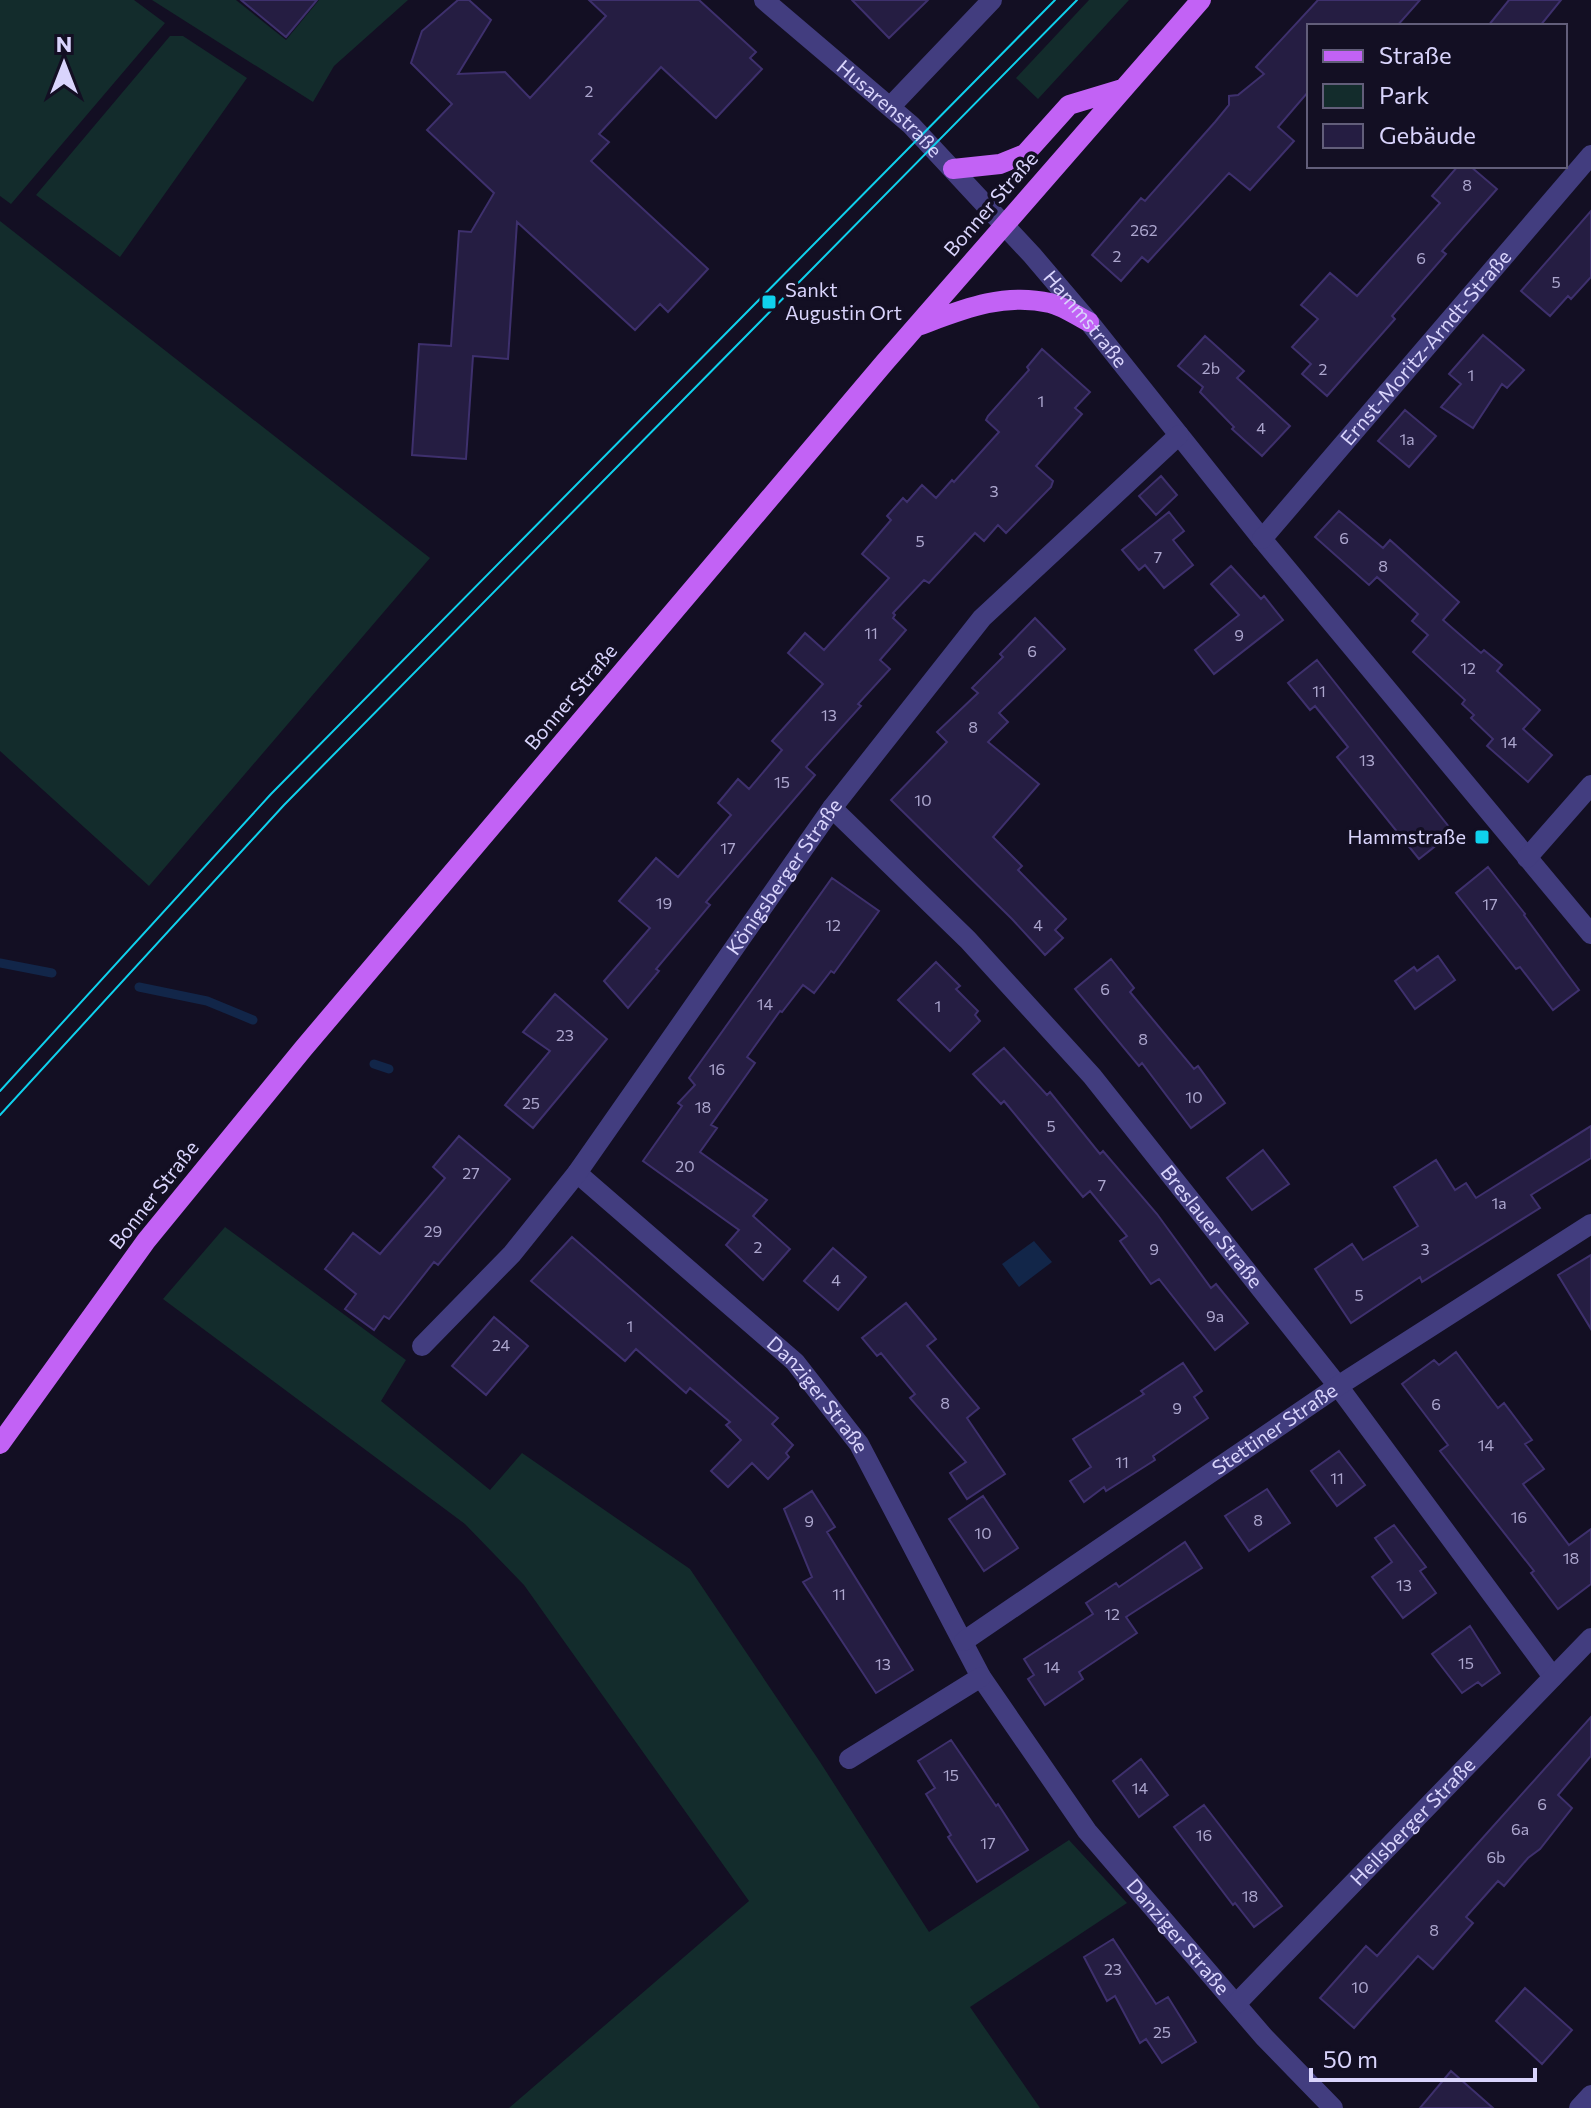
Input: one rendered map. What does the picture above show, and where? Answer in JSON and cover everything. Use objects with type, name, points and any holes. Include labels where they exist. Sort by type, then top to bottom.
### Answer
[{"type":"main road","name":"Bonner Straße","points":[[0,1444],[146,1241],[303,1049],[916,327],[1201,0]]},
{"type":"main road","points":[[953,169],[1000,164],[1025,154],[1069,105],[1122,89]]},
{"type":"main road","points":[[916,327],[977,305],[1009,299],[1052,303],[1089,322]]},
{"type":"street","name":"Husarenstraße","points":[[764,0],[891,106],[1005,225]]},
{"type":"street","points":[[891,106],[992,0]]},
{"type":"street","name":"Ernst-Moritz-Arndt-Straße","points":[[1262,539],[1591,155]]},
{"type":"street","name":"Hammstraße","points":[[1005,225],[1089,322],[1262,539],[1591,934]]},
{"type":"street","name":"Königsberger Straße","points":[[422,1346],[512,1254],[577,1173],[832,808],[982,618],[1179,435]]},
{"type":"street","points":[[1527,858],[1591,785]]},
{"type":"street","name":"Breslauer Straße","points":[[832,808],[968,940],[1092,1076],[1338,1386],[1553,1677]]},
{"type":"street","name":"Danziger Straße","points":[[577,1173],[795,1362],[859,1444],[981,1677],[1087,1831],[1236,2004],[1333,2108]]},
{"type":"street","name":"Stettiner Straße","points":[[964,1641],[1338,1386],[1591,1224]]},
{"type":"street","name":"Heilsberger Straße","points":[[1236,2004],[1591,1638]]},
{"type":"street","points":[[849,1759],[981,1677]]},
{"type":"street","points":[[1579,2108],[1591,2095]]},
{"type":"green space","points":[[0,0],[134,0],[165,23],[11,204],[0,196]]},
{"type":"green space","points":[[152,0],[236,0],[286,40],[319,0],[408,0],[334,66],[313,102]]},
{"type":"green space","points":[[1089,0],[1129,0],[1038,99],[1016,78]]},
{"type":"green space","points":[[170,36],[183,36],[247,78],[120,257],[36,195]]},
{"type":"green space","points":[[0,221],[430,558],[149,886],[0,751]]},
{"type":"green space","points":[[225,1227],[406,1360],[381,1401],[490,1490],[522,1453],[690,1569],[820,1762],[929,1932],[1069,1840],[1127,1903],[970,2007],[1040,2108],[509,2108],[749,1901],[524,1585],[465,1524],[163,1299]]},
{"type":"water","points":[[1034,1241],[1052,1262],[1019,1287],[1002,1264]]},
{"type":"building","points":[[241,0],[317,0],[286,37]]},
{"type":"building","points":[[458,0],[469,0],[491,20],[458,74],[505,72],[530,98],[606,16],[589,0],[699,0],[756,52],[750,58],[762,69],[716,118],[661,67],[599,134],[609,142],[591,161],[708,269],[668,312],[660,304],[635,330],[517,222],[508,359],[473,356],[466,459],[412,455],[419,344],[451,346],[459,231],[471,232],[494,193],[427,130],[452,104],[411,63],[422,31]]},
{"type":"building","points":[[852,0],[928,0],[889,38]]},
{"type":"building","points":[[1318,0],[1420,0],[1399,24],[1307,24],[1307,93],[1278,127],[1294,141],[1250,190],[1229,173],[1148,262],[1142,257],[1121,281],[1092,255],[1141,198],[1145,201],[1215,122],[1229,105],[1229,96],[1238,95],[1264,74],[1256,67]]},
{"type":"building","points":[[1509,0],[1561,0],[1542,24],[1490,24]]},
{"type":"building","points":[[1456,168],[1472,168],[1497,189],[1442,251],[1446,254],[1392,316],[1395,319],[1327,396],[1302,374],[1311,364],[1292,347],[1318,319],[1301,305],[1330,273],[1357,296],[1440,203],[1432,196]]},
{"type":"building","points":[[1591,211],[1591,277],[1550,316],[1521,291]]},
{"type":"building","points":[[1483,335],[1524,370],[1507,388],[1502,384],[1473,428],[1441,407],[1461,384],[1449,374]]},
{"type":"building","points":[[1205,336],[1244,371],[1237,378],[1290,426],[1262,456],[1232,429],[1234,427],[1200,392],[1203,387],[1178,366]]},
{"type":"building","points":[[1042,349],[1090,392],[1075,408],[1082,414],[1036,466],[1053,481],[1051,487],[1006,533],[998,525],[984,541],[975,533],[929,583],[924,580],[893,613],[893,618],[906,630],[880,660],[890,669],[806,767],[815,775],[706,902],[710,905],[628,1008],[604,981],[650,928],[619,901],[656,858],[678,877],[731,815],[718,803],[738,779],[749,789],[782,750],[772,741],[823,684],[788,653],[805,633],[824,650],[889,578],[862,554],[891,520],[887,516],[903,498],[907,502],[922,485],[936,498],[952,480],[954,482],[999,432],[986,420],[988,416],[1029,370],[1027,367]]},
{"type":"building","points":[[1405,410],[1436,436],[1409,467],[1378,441]]},
{"type":"building","points":[[1161,476],[1177,495],[1156,515],[1139,496]]},
{"type":"building","points":[[1339,511],[1383,548],[1390,540],[1459,602],[1443,620],[1481,653],[1484,650],[1502,665],[1497,671],[1540,710],[1523,729],[1552,755],[1528,782],[1487,746],[1493,739],[1471,718],[1474,715],[1462,704],[1465,700],[1413,652],[1428,635],[1412,621],[1418,614],[1377,577],[1369,585],[1315,537]]},
{"type":"building","points":[[1169,512],[1184,531],[1173,540],[1193,565],[1164,588],[1145,565],[1139,570],[1122,550]]},
{"type":"building","points":[[1231,566],[1261,599],[1264,596],[1283,620],[1214,674],[1195,650],[1239,615],[1211,584]]},
{"type":"building","points":[[1035,618],[1065,649],[999,713],[1008,722],[988,742],[1039,784],[993,837],[1022,866],[1018,870],[1066,919],[1055,930],[1063,938],[1045,955],[891,800],[947,742],[937,732],[978,693],[972,688]]},
{"type":"building","points":[[1317,660],[1453,832],[1419,859],[1337,757],[1348,747],[1315,706],[1310,710],[1288,683]]},
{"type":"building","points":[[1488,867],[1579,990],[1553,1010],[1456,893]]},
{"type":"building","points":[[832,878],[879,911],[834,973],[831,971],[814,993],[803,985],[780,1011],[747,1057],[755,1063],[711,1125],[717,1128],[700,1152],[767,1200],[753,1216],[790,1249],[763,1280],[726,1245],[739,1230],[643,1161],[682,1106],[678,1103],[695,1085],[689,1078]]},
{"type":"building","points":[[1438,956],[1455,980],[1415,1009],[1395,981],[1414,967],[1417,971]]},
{"type":"building","points":[[1111,959],[1134,988],[1130,992],[1194,1069],[1198,1066],[1225,1103],[1191,1128],[1142,1063],[1139,1066],[1075,989]]},
{"type":"building","points":[[936,962],[960,986],[956,989],[978,1011],[975,1015],[980,1021],[950,1051],[898,1000]]},
{"type":"building","points":[[555,994],[607,1039],[533,1128],[505,1105],[550,1051],[523,1032]]},
{"type":"building","points":[[1004,1048],[1047,1095],[1050,1092],[1100,1154],[1103,1151],[1157,1214],[1211,1288],[1216,1284],[1248,1323],[1215,1350],[1159,1279],[1151,1284],[1120,1241],[1127,1236],[1090,1191],[1083,1197],[1004,1101],[1001,1104],[973,1074]]},
{"type":"building","points":[[1591,1126],[1591,1158],[1531,1195],[1540,1208],[1422,1282],[1420,1277],[1351,1323],[1315,1269],[1352,1244],[1363,1260],[1418,1226],[1394,1187],[1436,1160],[1455,1190],[1466,1183],[1476,1198]]},
{"type":"building","points":[[459,1136],[510,1179],[438,1265],[434,1262],[389,1319],[384,1316],[374,1330],[345,1309],[356,1294],[325,1269],[353,1233],[380,1254],[445,1178],[433,1167]]},
{"type":"building","points":[[1263,1150],[1289,1184],[1252,1210],[1227,1178]]},
{"type":"building","points":[[572,1237],[778,1418],[772,1424],[793,1445],[786,1453],[789,1457],[768,1479],[752,1463],[728,1487],[711,1471],[741,1440],[726,1425],[730,1422],[690,1388],[686,1393],[636,1349],[625,1361],[531,1281]]},
{"type":"building","points":[[833,1248],[866,1277],[838,1310],[804,1281]]},
{"type":"building","points":[[1591,1255],[1591,1329],[1558,1275]]},
{"type":"building","points":[[906,1303],[936,1339],[927,1346],[979,1408],[967,1418],[1005,1474],[967,1499],[950,1473],[966,1462],[910,1398],[915,1394],[881,1353],[877,1356],[862,1338]]},
{"type":"building","points":[[494,1317],[528,1346],[486,1395],[452,1366]]},
{"type":"building","points":[[1456,1352],[1498,1408],[1504,1403],[1532,1440],[1525,1444],[1544,1469],[1523,1484],[1569,1545],[1591,1529],[1591,1584],[1558,1609],[1531,1573],[1534,1571],[1440,1451],[1448,1445],[1402,1384],[1434,1360],[1439,1365]]},
{"type":"building","points":[[1183,1363],[1202,1391],[1194,1397],[1208,1418],[1153,1456],[1155,1460],[1106,1491],[1104,1487],[1084,1502],[1070,1481],[1091,1467],[1073,1439],[1144,1394],[1141,1391]]},
{"type":"building","points":[[1339,1451],[1365,1485],[1337,1506],[1311,1471]]},
{"type":"building","points":[[1267,1489],[1290,1523],[1249,1551],[1225,1516]]},
{"type":"building","points":[[812,1491],[835,1527],[827,1532],[913,1670],[876,1693],[803,1582],[812,1577],[784,1509]]},
{"type":"building","points":[[983,1496],[1018,1548],[984,1571],[949,1519]]},
{"type":"building","points":[[1394,1525],[1426,1567],[1420,1571],[1436,1593],[1403,1618],[1372,1577],[1392,1562],[1375,1538]]},
{"type":"building","points":[[1185,1542],[1202,1568],[1126,1617],[1137,1633],[1079,1672],[1083,1679],[1045,1705],[1028,1679],[1034,1675],[1024,1659],[1093,1614],[1086,1603],[1116,1583],[1119,1587]]},
{"type":"building","points":[[1470,1626],[1500,1673],[1482,1686],[1478,1682],[1462,1693],[1432,1654]]},
{"type":"building","points":[[1591,1717],[1591,1756],[1558,1795],[1572,1808],[1540,1849],[1504,1886],[1498,1881],[1466,1917],[1473,1923],[1433,1969],[1418,1956],[1354,2028],[1320,1998],[1366,1946],[1377,1956]]},
{"type":"building","points":[[951,1740],[1028,1850],[977,1882],[948,1837],[951,1835],[926,1794],[935,1788],[918,1761]]},
{"type":"building","points":[[1141,1759],[1168,1795],[1139,1817],[1113,1781]]},
{"type":"building","points":[[1204,1805],[1282,1906],[1254,1927],[1235,1903],[1233,1905],[1174,1827]]},
{"type":"building","points":[[1113,1939],[1156,2004],[1168,1997],[1196,2042],[1162,2063],[1146,2039],[1140,2043],[1115,1996],[1107,2001],[1084,1957]]},
{"type":"building","points":[[1525,1988],[1572,2030],[1542,2064],[1496,2021]]},
{"type":"building","points":[[1451,2071],[1493,2108],[1420,2108]]},
{"type":"waterway","points":[[0,963],[52,973]]},
{"type":"waterway","points":[[139,987],[207,1001],[253,1020]]},
{"type":"waterway","points":[[374,1064],[389,1069]]},
{"type":"tram line","points":[[0,1091],[271,794],[1055,0]]},
{"type":"tram line","points":[[0,1115],[284,805],[1077,0]]},
{"type":"place","name":"Sankt Augustin Ort","points":[[769,302]]},
{"type":"place","name":"Hammstraße","points":[[1482,837]]}]
